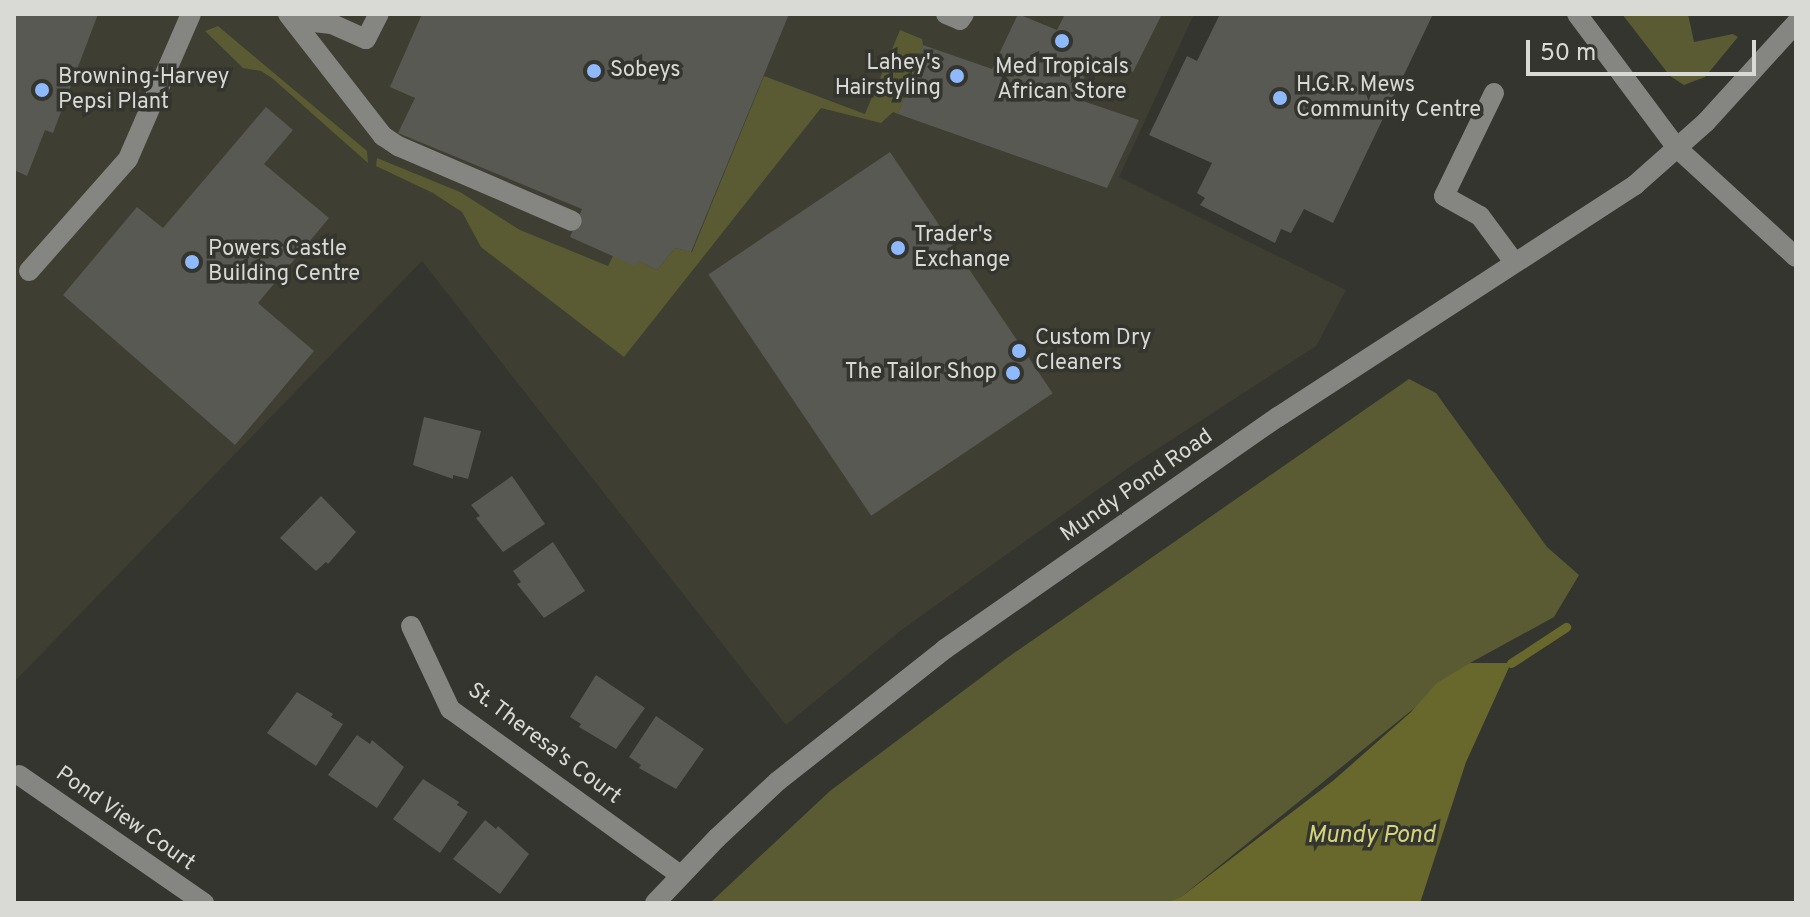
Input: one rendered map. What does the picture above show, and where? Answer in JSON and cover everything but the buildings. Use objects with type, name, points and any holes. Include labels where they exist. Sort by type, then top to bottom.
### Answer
[{"type":"street","points":[[29,271],[128,159],[191,14]]},
{"type":"street","points":[[292,16],[332,24],[366,39],[379,14]]},
{"type":"street","points":[[946,14],[960,20],[964,14]]},
{"type":"street","points":[[1577,14],[1677,148],[1796,257]]},
{"type":"street","points":[[292,16],[383,136],[398,146],[572,221]]},
{"type":"street","name":"Mundy Pond Road","points":[[655,903],[778,781],[945,649],[1278,417],[1635,185],[1706,122],[1796,23]]},
{"type":"street","points":[[1494,93],[1444,196],[1480,216],[1514,262]]},
{"type":"street","name":"St. Theresa's Court","points":[[411,626],[450,709],[680,875]]},
{"type":"street","name":"Pond View Court","points":[[19,775],[204,903]]},
{"type":"shaded area","points":[[14,14],[1194,14],[1119,177],[1346,290],[1316,346],[1131,466],[989,567],[900,631],[786,725],[422,261],[14,682]]},
{"type":"green space","points":[[1622,14],[1688,14],[1694,42],[1733,34],[1738,37],[1705,77],[1684,85],[1670,76]]},
{"type":"green space","points":[[218,26],[367,151],[368,163],[272,78],[261,71],[243,68],[205,31]]},
{"type":"green space","points":[[900,30],[922,39],[923,45],[898,114],[893,112],[881,123],[821,108],[624,357],[481,247],[462,212],[433,193],[376,166],[377,158],[460,192],[520,230],[608,266],[613,256],[639,261],[657,270],[675,248],[692,252],[764,76],[865,114]]},
{"type":"green space","points":[[1409,379],[1436,393],[1547,547],[1579,575],[1554,617],[1470,663],[1181,897],[1168,903],[710,903],[830,791],[1007,658]]},
{"type":"water","name":"Mundy Pond","points":[[1470,663],[1511,663],[1466,762],[1420,903],[1166,903],[1181,897],[1334,780],[1411,712],[1437,683]]},
{"type":"waterway","points":[[1511,663],[1566,627]]},
{"type":"place","name":"Med Tropicals African Store","points":[[1062,41]]},
{"type":"place","name":"Sobeys","points":[[594,71]]},
{"type":"place","name":"Lahey's Hairstyling","points":[[957,76]]},
{"type":"place","name":"Browning-Harvey Pepsi Plant","points":[[42,90]]},
{"type":"place","name":"H.G.R. Mews Community Centre","points":[[1280,98]]},
{"type":"place","name":"Trader's Exchange","points":[[898,248]]},
{"type":"place","name":"Powers Castle Building Centre","points":[[192,262]]},
{"type":"place","name":"Custom Dry Cleaners","points":[[1019,351]]},
{"type":"place","name":"The Tailor Shop","points":[[1013,373]]}]
